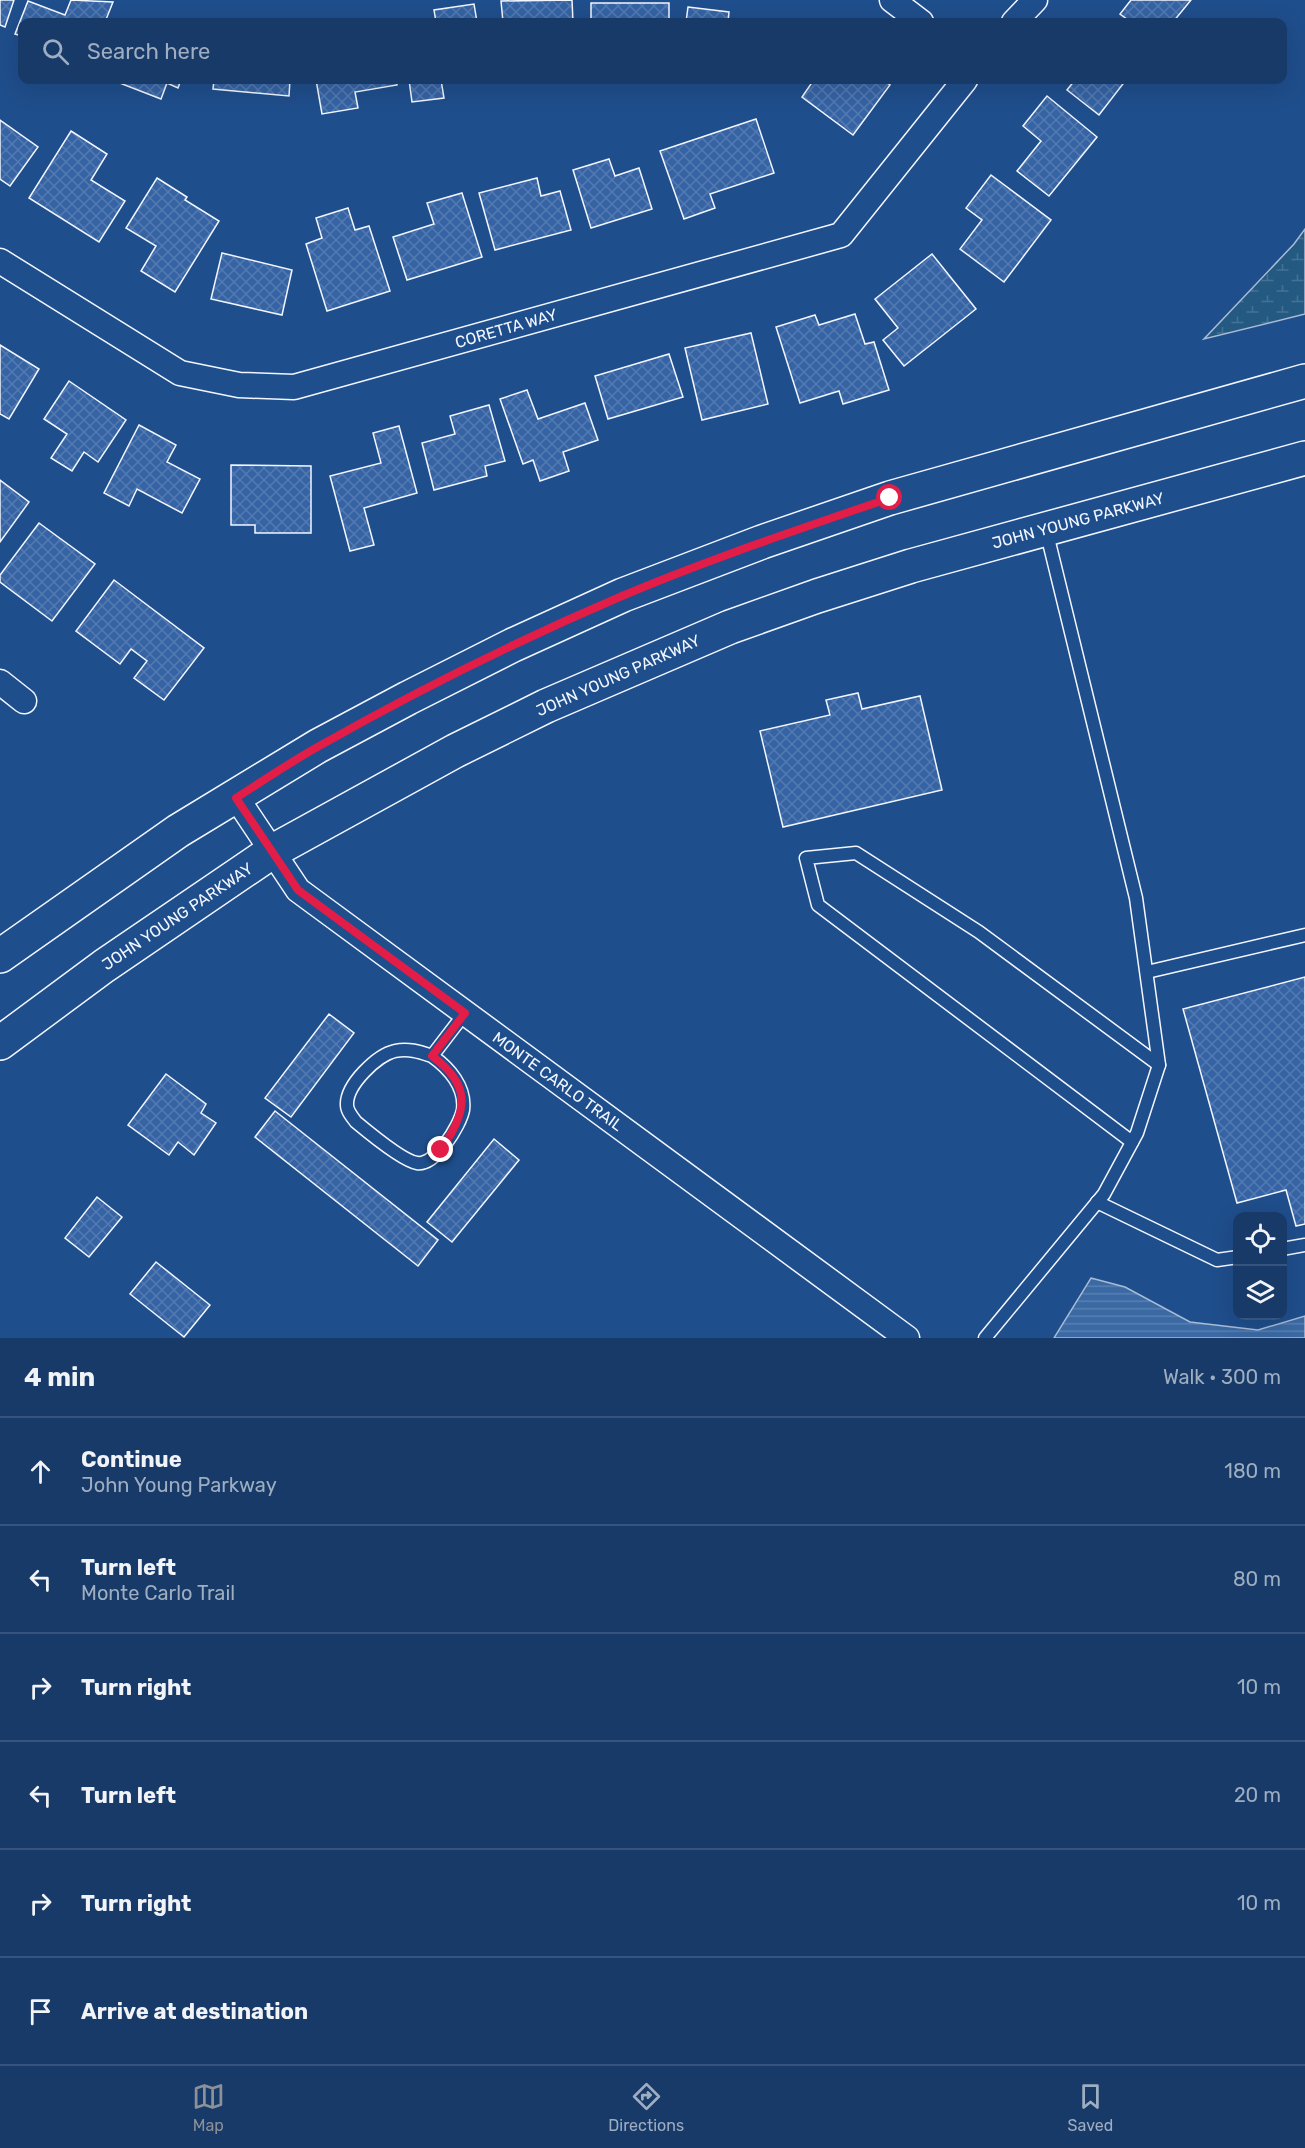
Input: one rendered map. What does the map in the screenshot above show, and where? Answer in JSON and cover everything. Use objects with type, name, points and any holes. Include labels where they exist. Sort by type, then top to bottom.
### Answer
[{"type":"main road","points":[[0,956],[178,831],[236,798],[318,746],[513,645],[623,595],[762,542],[890,498],[1305,381]]},
{"type":"main road","name":"JOHN YOUNG PARKWAY","points":[[0,1043],[104,966],[273,851],[455,751],[546,706],[730,627],[817,596],[911,566],[1305,458]]},
{"type":"street","points":[[892,0],[916,18]]},
{"type":"street","points":[[1018,18],[1035,0]]},
{"type":"street","name":"CORETTA WAY","points":[[0,261],[180,374],[239,385],[294,387],[841,235],[962,84]]},
{"type":"street","points":[[0,682],[24,701]]},
{"type":"street","name":"MONTE CARLO TRAIL","points":[[236,798],[298,890],[907,1338]]},
{"type":"lane","points":[[985,1338],[1104,1194],[1137,1133],[1160,1065],[1136,898],[1046,529]]},
{"type":"lane","points":[[1132,1142],[818,905],[806,858],[856,853],[979,932],[1160,1065]]},
{"type":"lane","points":[[1147,972],[1305,935]]},
{"type":"lane","points":[[432,1056],[465,1013]]},
{"type":"lane","points":[[408,1049],[432,1056],[446,1066],[454,1077],[460,1092],[463,1110],[456,1128],[436,1157],[427,1162],[418,1163],[407,1159],[362,1127],[350,1115],[347,1105],[351,1090],[360,1076],[382,1057],[393,1051],[408,1049]]},
{"type":"lane","points":[[1097,1202],[1217,1260],[1233,1258]]},
{"type":"lane","points":[[1287,1248],[1305,1245]]},
{"type":"green space","points":[[1305,229],[1305,314],[1204,339],[1294,244]]},
{"type":"shaded area","points":[[1091,1278],[1125,1287],[1190,1322],[1258,1330],[1305,1316],[1305,1338],[1054,1338]]},
{"type":"building","points":[[0,0],[14,0],[5,27],[0,25]]},
{"type":"building","points":[[71,0],[113,2],[107,18],[21,18],[28,1],[65,15]]},
{"type":"building","points":[[572,0],[573,18],[503,18],[501,1]]},
{"type":"building","points":[[1131,0],[1191,0],[1176,18],[1126,18],[1120,14]]},
{"type":"building","points":[[591,3],[669,3],[669,18],[591,18]]},
{"type":"building","points":[[474,4],[476,18],[435,18],[434,10]]},
{"type":"building","points":[[688,7],[729,12],[728,18],[687,18]]},
{"type":"building","points":[[122,84],[167,84],[161,99]]},
{"type":"building","points":[[214,84],[290,84],[289,96],[213,89]]},
{"type":"building","points":[[317,84],[397,84],[355,92],[358,108],[322,114]]},
{"type":"building","points":[[410,84],[442,84],[444,98],[412,102]]},
{"type":"building","points":[[811,84],[890,85],[853,135],[802,97]]},
{"type":"building","points":[[1072,84],[1123,84],[1099,115],[1067,90]]},
{"type":"building","points":[[1047,96],[1097,137],[1049,196],[1017,171],[1041,141],[1023,126]]},
{"type":"building","points":[[756,119],[774,173],[710,194],[715,208],[684,219],[660,151]]},
{"type":"building","points":[[0,120],[38,147],[10,186],[0,179]]},
{"type":"building","points":[[71,131],[107,154],[91,180],[125,201],[99,242],[29,198]]},
{"type":"building","points":[[609,159],[615,176],[639,168],[652,209],[591,228],[573,170]]},
{"type":"building","points":[[991,175],[1051,220],[1004,282],[960,249],[982,220],[966,208]]},
{"type":"building","points":[[157,178],[187,197],[185,200],[219,221],[175,292],[141,271],[156,246],[126,228]]},
{"type":"building","points":[[537,178],[541,196],[560,191],[571,230],[495,250],[479,193]]},
{"type":"building","points":[[462,193],[482,257],[407,280],[393,237],[434,224],[427,203]]},
{"type":"building","points":[[348,208],[355,230],[369,226],[390,291],[327,311],[306,244],[322,238],[316,218]]},
{"type":"building","points":[[222,253],[292,270],[282,315],[211,299]]},
{"type":"building","points":[[932,254],[976,309],[904,366],[883,340],[898,328],[875,299]]},
{"type":"building","points":[[855,314],[865,344],[874,342],[889,390],[843,404],[839,391],[800,403],[776,327],[815,315],[819,325]]},
{"type":"building","points":[[751,333],[768,404],[702,420],[685,348]]},
{"type":"building","points":[[0,345],[39,369],[9,419],[0,414]]},
{"type":"building","points":[[669,354],[683,397],[608,419],[595,376]]},
{"type":"building","points":[[69,381],[126,420],[98,462],[84,452],[72,471],[51,458],[67,434],[44,419]]},
{"type":"building","points":[[527,390],[538,419],[585,403],[598,440],[563,452],[569,471],[540,481],[533,460],[523,464],[500,399]]},
{"type":"building","points":[[489,405],[505,461],[485,466],[487,476],[434,490],[422,443],[455,434],[450,416]]},
{"type":"building","points":[[139,425],[176,445],[167,462],[200,479],[182,513],[137,489],[129,506],[104,493]]},
{"type":"building","points":[[399,426],[417,493],[364,508],[374,545],[350,551],[330,476],[381,463],[373,433]]},
{"type":"building","points":[[231,465],[311,466],[311,533],[255,533],[255,525],[231,525]]},
{"type":"building","points":[[0,480],[29,502],[0,542]]},
{"type":"building","points":[[39,523],[95,564],[52,621],[0,582],[0,575]]},
{"type":"building","points":[[114,580],[204,648],[164,700],[134,678],[147,661],[131,649],[120,664],[76,631]]},
{"type":"building","points":[[858,693],[862,709],[920,696],[942,790],[783,827],[760,731],[830,715],[826,700]]},
{"type":"building","points":[[1305,977],[1305,1224],[1296,1226],[1286,1190],[1237,1203],[1183,1009]]},
{"type":"building","points":[[329,1014],[354,1033],[291,1117],[265,1098]]},
{"type":"building","points":[[166,1074],[206,1104],[201,1113],[216,1123],[194,1155],[178,1142],[169,1155],[128,1125]]},
{"type":"building","points":[[275,1111],[438,1240],[418,1266],[255,1137]]},
{"type":"building","points":[[494,1139],[519,1160],[452,1242],[427,1222]]},
{"type":"building","points":[[97,1197],[122,1217],[89,1257],[65,1238]]},
{"type":"building","points":[[156,1262],[210,1305],[184,1337],[130,1294]]},
{"type":"route","points":[[441,1150],[456,1128],[463,1110],[460,1092],[454,1077],[446,1066],[432,1056],[465,1013],[298,890],[236,798],[318,746],[513,645],[623,595],[762,542],[890,498]]}]
